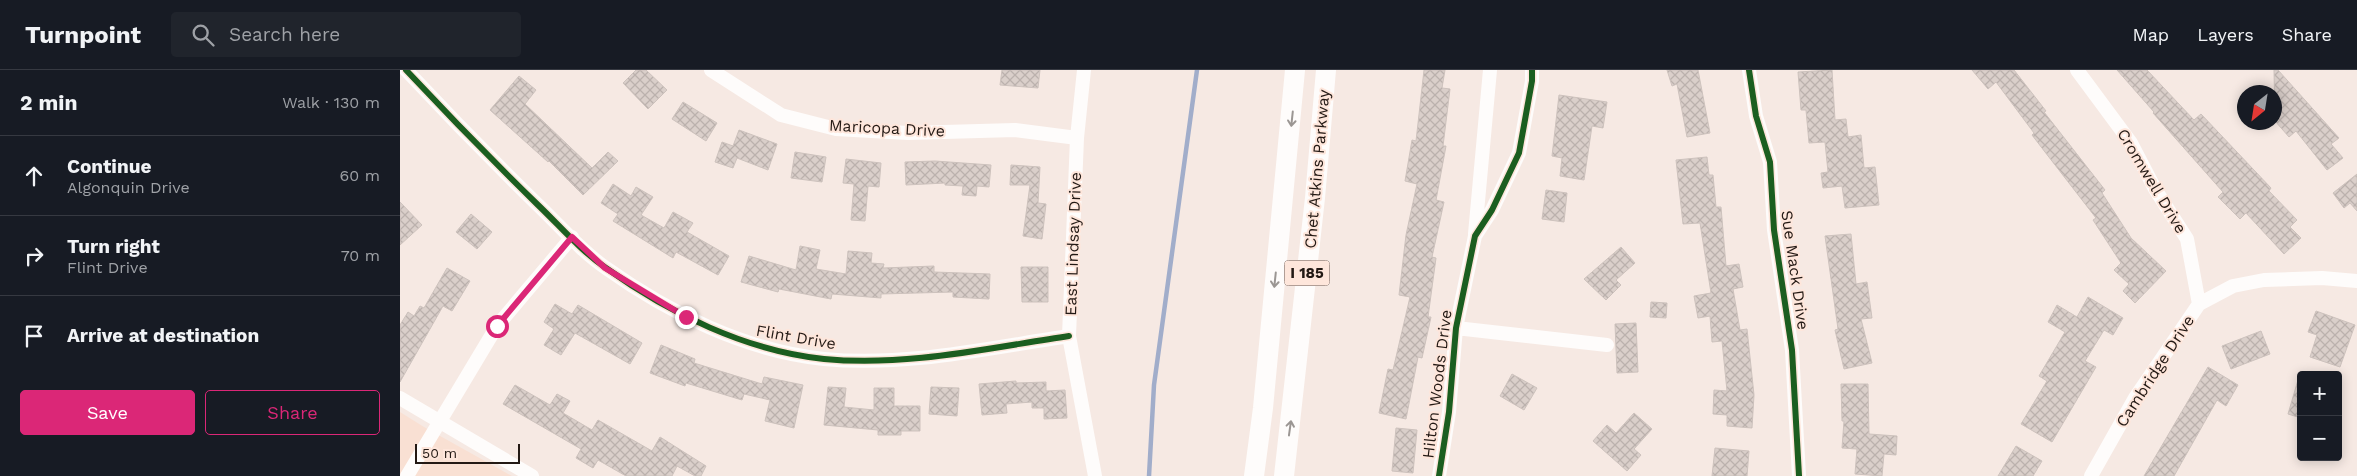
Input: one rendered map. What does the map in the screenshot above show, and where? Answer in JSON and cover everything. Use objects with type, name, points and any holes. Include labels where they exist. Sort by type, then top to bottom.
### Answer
[{"type":"highway","name":"Chet Atkins Parkway","points":[[1254,476],[1263,408],[1295,70]]},
{"type":"highway","name":"Chet Atkins Parkway","points":[[1284,476],[1312,227],[1326,70]]},
{"type":"street","name":"Flint Drive","points":[[406,70],[463,131],[605,268],[686,317],[753,345],[824,359],[889,360],[950,354],[1069,336]]},
{"type":"street","name":"Maricopa Drive","points":[[711,70],[781,115],[836,129],[908,132],[1015,130],[1077,138]]},
{"type":"street","name":"East Lindsay Drive","points":[[1084,70],[1077,138],[1069,336],[1095,476]]},
{"type":"street","name":"Hilton Woods Drive","points":[[1438,476],[1449,412],[1456,328],[1475,236],[1490,70]]},
{"type":"street","name":"Hilton Woods Drive","points":[[1475,236],[1492,210],[1519,153],[1532,81],[1532,70]]},
{"type":"street","name":"Sue Mack Drive","points":[[1749,70],[1756,116],[1770,162],[1774,230],[1792,350],[1799,476]]},
{"type":"street","name":"Cromwell Drive","points":[[2077,70],[2131,143],[2155,188],[2187,239],[2199,304]]},
{"type":"street","points":[[407,476],[497,326],[572,237]]},
{"type":"street","name":"Cambridge Drive","points":[[2091,476],[2135,398],[2199,304],[2233,286],[2264,280],[2322,278],[2357,281]]},
{"type":"street","points":[[1456,328],[1606,345]]},
{"type":"street","points":[[400,398],[532,476]]},
{"type":"shaded area","points":[[400,412],[424,427],[512,476],[400,476]]},
{"type":"building","points":[[636,70],[646,70],[667,90],[648,109],[623,83]]},
{"type":"building","points":[[1002,70],[1040,70],[1038,88],[1000,85]]},
{"type":"building","points":[[1424,70],[1445,70],[1442,88],[1450,89],[1443,146],[1446,146],[1436,200],[1444,202],[1432,257],[1436,258],[1428,317],[1431,317],[1422,358],[1418,357],[1406,419],[1379,413],[1388,369],[1393,370],[1410,297],[1399,295],[1406,235],[1417,184],[1405,181],[1412,140],[1416,141]]},
{"type":"building","points":[[1667,70],[1698,70],[1710,133],[1687,137],[1677,84],[1672,86]]},
{"type":"building","points":[[1832,70],[1835,120],[1846,119],[1848,137],[1861,135],[1864,168],[1875,167],[1879,205],[1845,208],[1842,186],[1823,188],[1821,173],[1828,172],[1825,142],[1809,143],[1806,110],[1801,110],[1798,72]]},
{"type":"building","points":[[1972,70],[2014,70],[2105,190],[2102,193],[2131,238],[2166,271],[2135,303],[2123,291],[2129,284],[2114,270],[2121,263],[2093,220],[2096,218],[2032,135],[2034,133],[1996,82],[1988,89]]},
{"type":"building","points":[[2117,70],[2147,70],[2194,120],[2201,114],[2271,188],[2269,191],[2297,220],[2290,227],[2301,238],[2284,254],[2246,213],[2240,219],[2218,197],[2223,192]]},
{"type":"building","points":[[2274,70],[2278,70],[2339,138],[2331,144],[2343,158],[2327,170],[2296,131],[2289,137],[2282,129],[2282,85],[2274,85]]},
{"type":"building","points":[[519,76],[536,90],[525,104],[592,168],[608,152],[618,161],[583,195],[549,161],[490,110]]},
{"type":"building","points":[[1559,95],[1607,102],[1603,128],[1592,126],[1584,180],[1560,176],[1562,158],[1552,156]]},
{"type":"building","points":[[683,102],[717,123],[706,141],[672,119]]},
{"type":"building","points":[[739,130],[777,144],[768,170],[737,158],[733,168],[715,162],[722,142],[733,146]]},
{"type":"building","points":[[795,152],[826,157],[822,182],[791,178]]},
{"type":"building","points":[[1707,157],[1709,175],[1713,175],[1716,207],[1721,207],[1726,266],[1739,264],[1743,287],[1733,289],[1740,330],[1747,329],[1754,395],[1752,428],[1727,426],[1727,415],[1713,414],[1714,390],[1727,391],[1722,341],[1712,342],[1710,316],[1698,318],[1694,296],[1711,293],[1700,223],[1683,224],[1676,160]]},
{"type":"building","points":[[846,159],[881,163],[879,187],[868,186],[865,221],[851,220],[854,184],[843,183]]},
{"type":"building","points":[[935,161],[991,165],[989,187],[977,186],[976,196],[962,195],[963,186],[945,185],[945,183],[906,185],[905,162]]},
{"type":"building","points":[[1011,165],[1040,167],[1038,203],[1046,204],[1042,239],[1023,236],[1030,185],[1010,185]]},
{"type":"building","points":[[2357,174],[2357,211],[2350,203],[2344,208],[2333,193]]},
{"type":"building","points":[[613,184],[631,196],[636,187],[653,197],[641,215],[664,228],[673,212],[693,223],[687,232],[729,256],[718,275],[676,252],[673,258],[613,221],[618,214],[601,203]]},
{"type":"building","points":[[1546,190],[1567,193],[1564,222],[1542,219]]},
{"type":"building","points":[[400,202],[422,225],[400,245]]},
{"type":"building","points":[[471,214],[492,232],[477,249],[456,232]]},
{"type":"building","points":[[1851,234],[1856,284],[1867,282],[1872,318],[1861,319],[1872,363],[1844,369],[1835,330],[1838,329],[1825,236]]},
{"type":"building","points":[[800,246],[820,250],[816,269],[846,274],[848,251],[872,253],[871,263],[884,264],[883,268],[934,266],[934,272],[990,274],[989,299],[953,297],[953,292],[881,294],[881,298],[832,294],[831,299],[779,289],[778,292],[741,282],[749,256],[796,270]]},
{"type":"building","points":[[1621,247],[1635,263],[1616,280],[1621,285],[1606,300],[1584,279]]},
{"type":"building","points":[[1021,267],[1048,267],[1048,302],[1022,302]]},
{"type":"building","points":[[447,268],[470,281],[452,311],[443,306],[400,382],[400,325],[408,312],[414,316],[420,306],[424,308]]},
{"type":"building","points":[[2088,297],[2123,318],[2113,335],[2104,330],[2085,361],[2096,367],[2052,442],[2021,424],[2047,381],[2039,376],[2065,332],[2048,322],[2057,305],[2077,317]]},
{"type":"building","points":[[1651,302],[1667,303],[1666,318],[1650,317]]},
{"type":"building","points":[[555,304],[572,314],[578,305],[642,343],[630,364],[575,333],[561,355],[544,345],[554,329],[544,322]]},
{"type":"building","points":[[2316,311],[2355,325],[2340,367],[2310,357],[2317,335],[2308,332]]},
{"type":"building","points":[[1636,323],[1638,372],[1617,373],[1615,324]]},
{"type":"building","points":[[2261,331],[2270,354],[2231,369],[2222,346]]},
{"type":"building","points":[[661,345],[695,359],[694,363],[762,384],[764,377],[803,385],[794,428],[765,421],[770,400],[744,394],[742,400],[686,383],[685,386],[650,373]]},
{"type":"building","points":[[2208,367],[2238,385],[2226,406],[2217,400],[2174,476],[2144,476]]},
{"type":"building","points":[[1512,374],[1537,388],[1524,410],[1500,396]]},
{"type":"building","points":[[1016,381],[1016,383],[1046,382],[1046,391],[1065,390],[1067,418],[1044,419],[1044,408],[1032,408],[1032,402],[1006,404],[1007,413],[982,415],[979,384]]},
{"type":"building","points":[[2297,383],[2297,417],[2288,414]]},
{"type":"building","points":[[1841,384],[1868,384],[1869,434],[1897,436],[1896,455],[1884,454],[1882,476],[1855,474],[1857,449],[1842,448],[1844,421],[1842,421]]},
{"type":"building","points":[[515,385],[550,405],[557,394],[570,401],[563,413],[592,430],[598,420],[652,451],[660,437],[706,466],[701,476],[695,476],[677,466],[672,476],[626,476],[598,460],[593,468],[576,458],[581,449],[503,404]]},
{"type":"building","points":[[828,387],[846,388],[844,407],[874,410],[874,388],[894,388],[894,406],[920,406],[920,431],[901,431],[901,435],[878,435],[878,430],[824,425]]},
{"type":"building","points":[[931,387],[959,388],[957,416],[929,414]]},
{"type":"building","points":[[1634,413],[1652,429],[1634,449],[1641,455],[1627,471],[1593,441],[1607,425],[1616,433]]},
{"type":"building","points":[[1396,428],[1417,430],[1413,473],[1392,471]]},
{"type":"building","points":[[2016,446],[2042,461],[2033,476],[1998,476]]},
{"type":"building","points":[[1715,448],[1749,451],[1747,476],[1712,476]]},
{"type":"waterway","points":[[1149,476],[1154,385],[1197,70]]},
{"type":"cycle path","points":[[406,70],[588,254],[630,285],[656,300],[737,339],[795,355],[855,361],[947,355],[1069,336]]},
{"type":"cycle path","points":[[1439,476],[1449,412],[1456,328],[1475,236],[1492,210],[1519,153],[1532,81],[1532,70]]},
{"type":"cycle path","points":[[1749,70],[1756,116],[1770,162],[1774,230],[1792,350],[1799,476]]},
{"type":"route","points":[[497,326],[572,237],[605,268],[686,317]]}]
